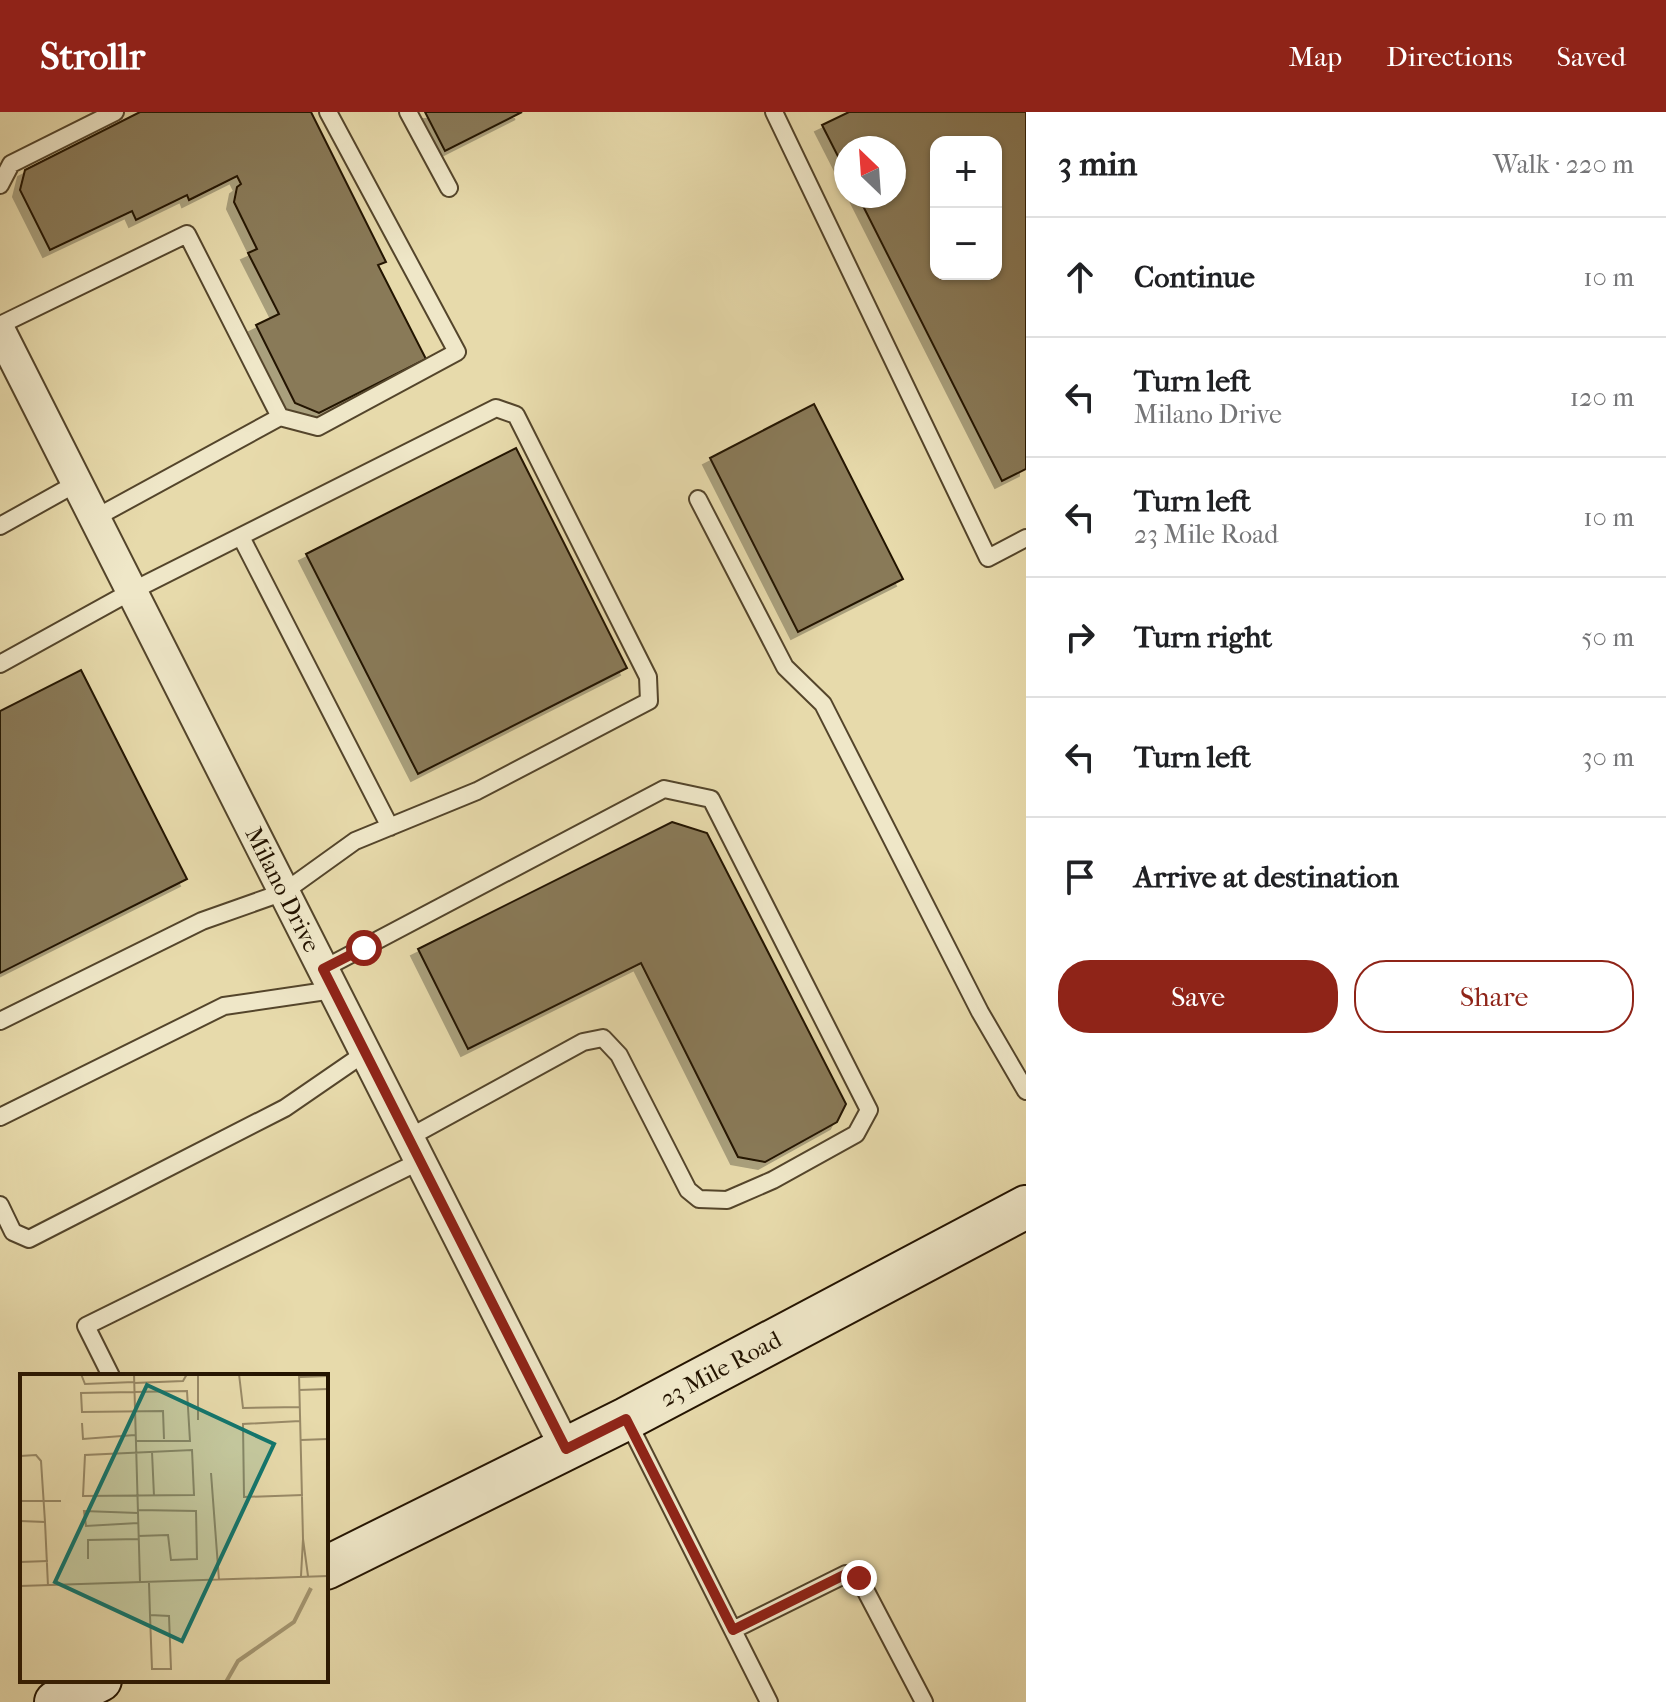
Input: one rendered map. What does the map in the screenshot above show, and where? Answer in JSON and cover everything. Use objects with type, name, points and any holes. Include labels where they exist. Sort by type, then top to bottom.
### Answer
[{"type":"main road","name":"23 Mile Road","points":[[328,1567],[626,1419],[1026,1207]]},
{"type":"main road","points":[[56,1702],[96,1682]]},
{"type":"street","name":"Milano Drive","points":[[0,328],[566,1449]]},
{"type":"lane","points":[[0,185],[11,164],[115,112]]},
{"type":"lane","points":[[95,518],[280,417],[318,427],[457,352],[328,112]]},
{"type":"lane","points":[[408,112],[449,188]]},
{"type":"lane","points":[[774,112],[988,558],[1026,538]]},
{"type":"lane","points":[[0,328],[187,234],[280,417]]},
{"type":"lane","points":[[0,664],[132,591],[496,408],[516,415],[648,677],[649,701],[477,791],[355,841],[284,892],[202,921],[0,1021]]},
{"type":"lane","points":[[0,526],[77,483]]},
{"type":"lane","points":[[698,499],[785,667],[823,704],[980,1012],[1026,1091]]},
{"type":"lane","points":[[241,537],[390,827]]},
{"type":"lane","points":[[0,1117],[224,1006],[328,980],[664,789],[711,799],[869,1110],[856,1134],[773,1180],[727,1200],[699,1199],[688,1190],[619,1055],[603,1038],[583,1042],[414,1150],[86,1326],[110,1374]]},
{"type":"lane","points":[[0,1205],[13,1232],[29,1239],[285,1108],[365,1053]]},
{"type":"lane","points":[[626,1419],[769,1702]]},
{"type":"lane","points":[[733,1630],[846,1574],[859,1578],[924,1702]]},
{"type":"building","points":[[140,112],[311,112],[386,262],[378,265],[426,359],[319,413],[295,403],[256,325],[279,314],[248,253],[257,249],[234,202],[237,187],[241,184],[237,176],[189,200],[187,195],[136,220],[132,211],[50,250],[20,190],[25,170]]},
{"type":"building","points":[[425,112],[522,112],[445,151]]},
{"type":"building","points":[[849,112],[1026,112],[1026,469],[1002,481],[864,208],[906,208],[906,136],[834,136],[834,148],[822,125]]},
{"type":"building","points":[[814,404],[903,579],[798,632],[710,458]]},
{"type":"building","points":[[516,448],[627,668],[418,774],[306,554]]},
{"type":"building","points":[[81,670],[187,879],[0,973],[0,711]]},
{"type":"building","points":[[672,822],[707,833],[846,1104],[837,1122],[765,1162],[738,1157],[641,963],[468,1049],[418,949]]},
{"type":"route","points":[[364,948],[323,969],[566,1449],[626,1419],[733,1630],[846,1574],[859,1578]]}]
